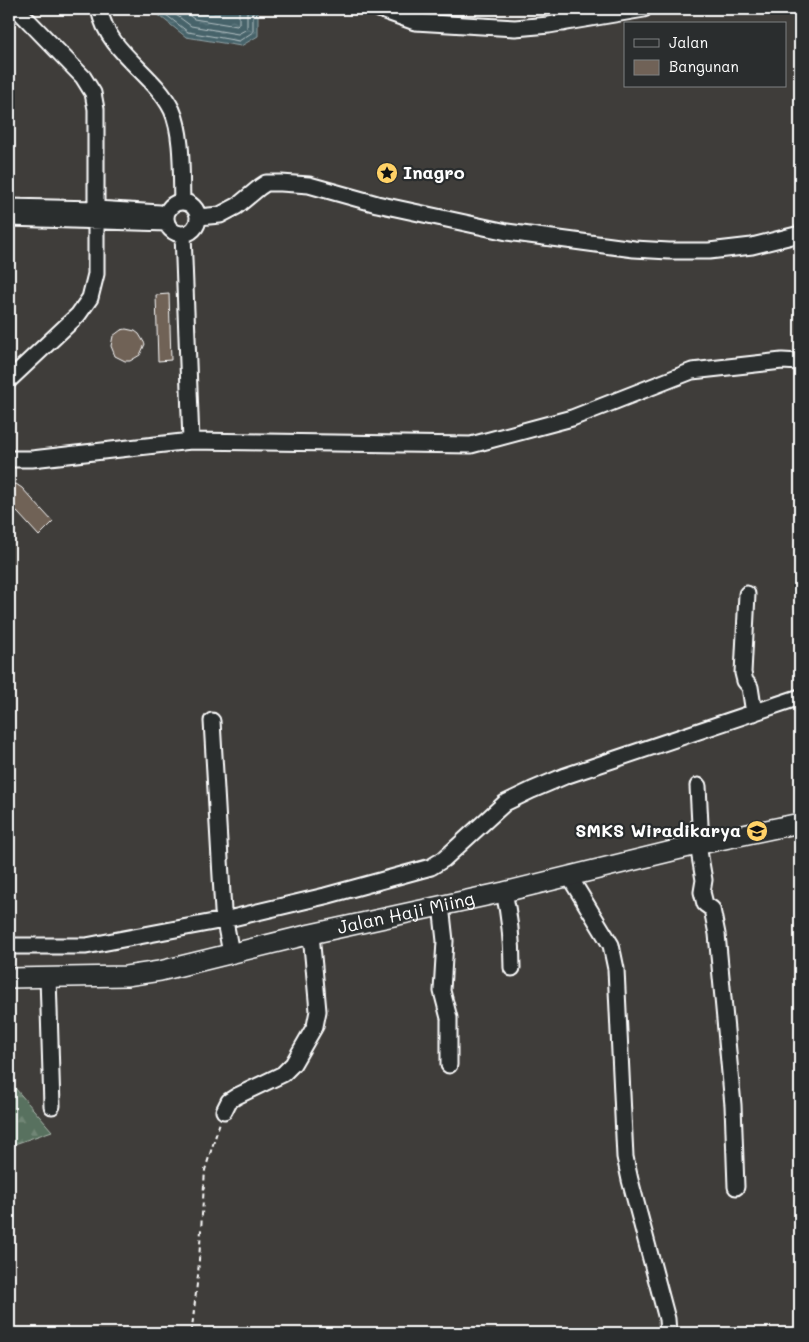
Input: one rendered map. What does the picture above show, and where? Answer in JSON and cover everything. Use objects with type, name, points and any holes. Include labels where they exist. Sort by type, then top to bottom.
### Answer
[{"type":"main road","name":"Jalan Haji Miing","points":[[9,978],[135,975],[160,971],[311,934],[504,892],[700,844],[800,822]]},
{"type":"street","points":[[9,380],[70,323],[81,310],[90,298],[96,274],[96,108],[93,93],[83,77],[17,9]]},
{"type":"street","points":[[99,9],[110,37],[127,58],[154,85],[167,101],[173,113],[179,146],[182,202]]},
{"type":"street","points":[[379,9],[415,22],[515,28],[563,23],[644,9]]},
{"type":"street","points":[[563,23],[568,9]]},
{"type":"street","points":[[198,217],[220,215],[237,206],[266,183],[281,183],[309,185],[378,204],[507,232],[634,249],[709,251],[752,246],[800,234]]},
{"type":"street","points":[[182,202],[187,202],[195,208],[198,217],[192,231],[183,234],[173,231],[167,218],[172,205],[182,202]]},
{"type":"street","points":[[9,207],[97,215],[167,218]]},
{"type":"street","points":[[9,218],[97,215]]},
{"type":"street","points":[[183,234],[191,441]]},
{"type":"street","points":[[9,459],[32,459],[191,441],[472,445],[572,418],[692,371],[782,361],[800,362]]},
{"type":"street","points":[[747,594],[742,673],[750,687],[754,713]]},
{"type":"street","points":[[9,946],[86,946],[224,920],[326,896],[431,867],[444,859],[505,803],[532,790],[565,776],[800,698]]},
{"type":"street","points":[[212,720],[224,920],[231,953]]},
{"type":"street","points":[[698,786],[700,844],[704,880],[702,892],[705,904],[712,909],[717,934],[733,1105],[736,1187]]},
{"type":"street","points":[[569,876],[611,945],[616,969],[625,1157],[667,1319],[668,1333]]},
{"type":"street","points":[[504,892],[512,941],[512,968]]},
{"type":"street","points":[[441,905],[444,940],[442,991],[449,1018],[449,1065]]},
{"type":"street","points":[[224,1111],[229,1101],[283,1074],[293,1064],[315,1026],[318,1011],[311,934]]},
{"type":"street","points":[[48,977],[52,1106]]},
{"type":"path","points":[[192,1333],[205,1170],[224,1111]]},
{"type":"green space","points":[[9,1081],[52,1131],[9,1146]]},
{"type":"water","points":[[155,9],[258,9],[258,36],[241,46],[186,37],[156,13]]},
{"type":"building","points":[[169,294],[171,360],[158,361],[156,295]]},
{"type":"building","points":[[126,329],[139,334],[145,344],[140,355],[130,361],[125,361],[115,356],[111,346],[113,336]]},
{"type":"building","points":[[16,484],[22,488],[53,522],[39,536],[9,503],[9,485]]},
{"type":"place","name":"Inagro","points":[[387,173]]},
{"type":"place","name":"SMKS Wiradikarya","points":[[757,831]]}]
